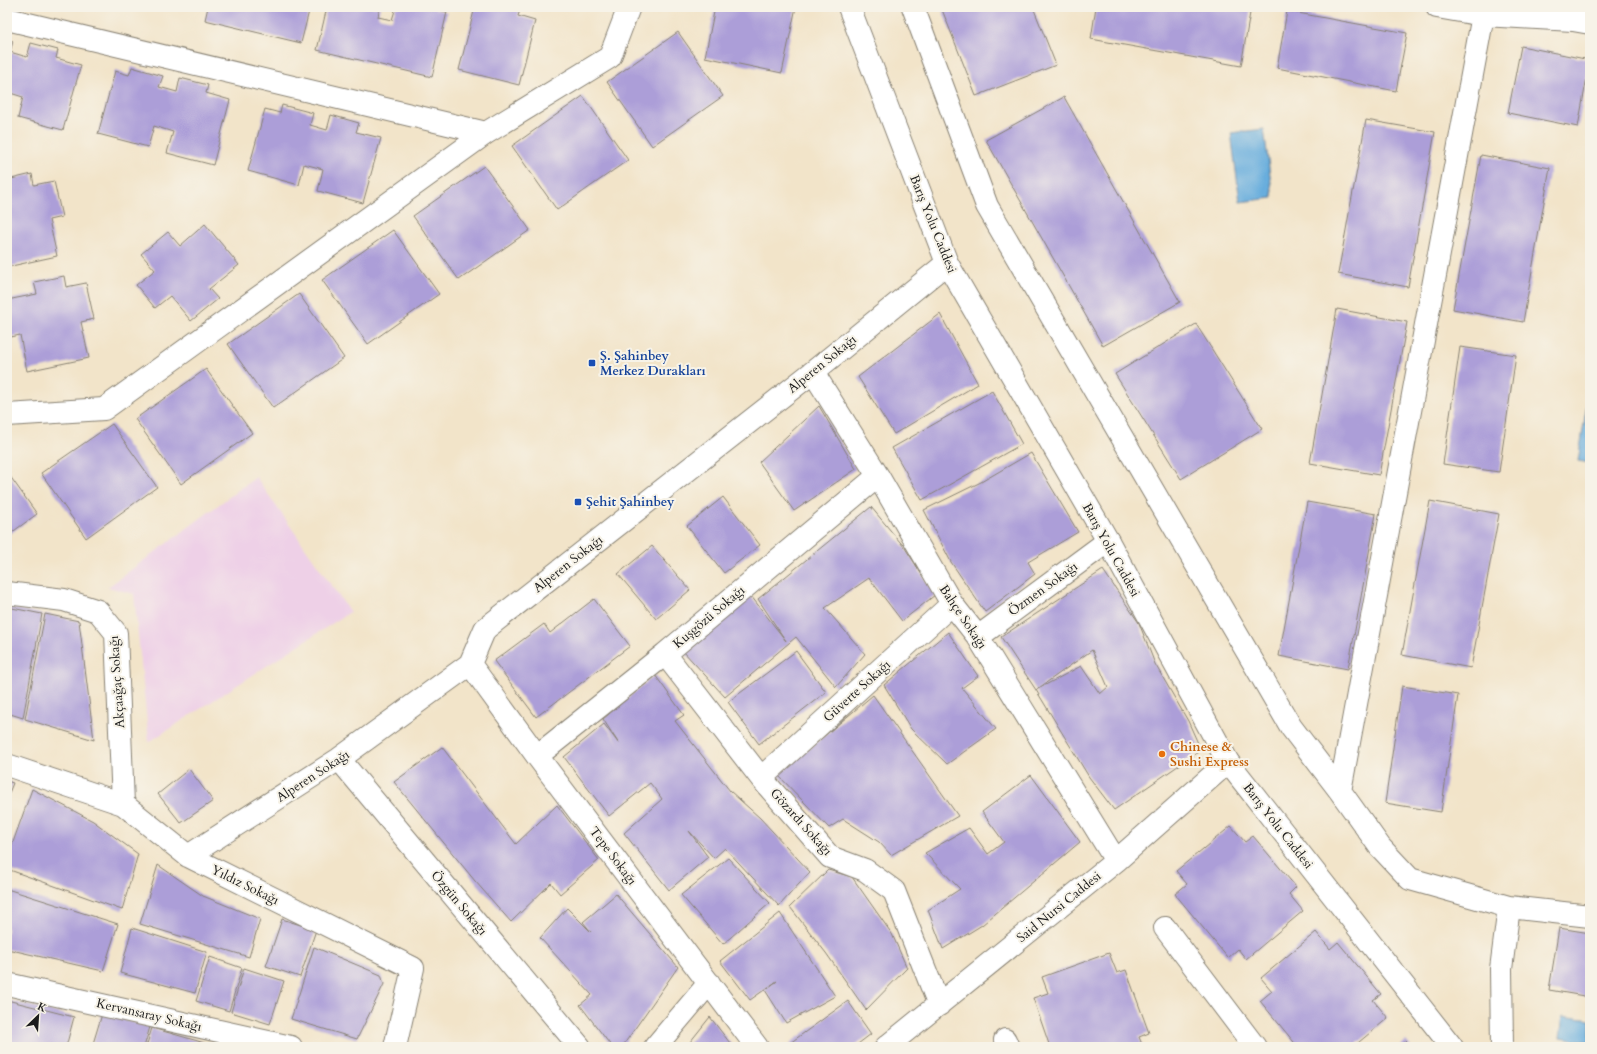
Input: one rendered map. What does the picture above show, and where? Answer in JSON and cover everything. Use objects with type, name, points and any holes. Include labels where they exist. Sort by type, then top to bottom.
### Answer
[{"type":"street","points":[[7,415],[104,409],[486,133],[610,57],[629,7]]},
{"type":"street","name":"Barış Yolu Caddesi","points":[[848,7],[947,263],[1108,542],[1228,762],[1452,1047]]},
{"type":"street","points":[[913,7],[987,206],[1291,727],[1340,791],[1380,847],[1410,879],[1509,906],[1590,916]]},
{"type":"street","points":[[1437,7],[1483,14],[1572,20],[1590,23]]},
{"type":"street","points":[[1340,791],[1483,14]]},
{"type":"street","points":[[7,19],[486,133]]},
{"type":"street","name":"Alperen Sokağı","points":[[188,856],[339,759],[470,664],[485,629],[813,372],[947,263]]},
{"type":"street","name":"Bahçe Sokağı","points":[[813,372],[878,476],[952,604],[978,637],[1116,861]]},
{"type":"street","name":"Kuşgözü Sokağı","points":[[537,756],[665,654],[878,476]]},
{"type":"street","name":"Özmen Sokağı","points":[[978,637],[1108,542]]},
{"type":"street","name":"Akçaağaç Sokağı","points":[[7,593],[64,600],[98,611],[116,633],[123,804]]},
{"type":"street","name":"Güverte Sokağı","points":[[761,778],[952,604]]},
{"type":"street","name":"Gözardı Sokağı","points":[[665,654],[761,778],[830,857],[865,870],[894,891],[939,1005]]},
{"type":"street","name":"Tepe Sokağı","points":[[470,664],[537,756],[757,1047]]},
{"type":"street","name":"Özgün Sokağı","points":[[339,759],[580,1047]]},
{"type":"street","name":"Said Nursi Caddesi","points":[[886,1047],[1116,861],[1228,762]]},
{"type":"street","name":"Yıldız Sokağı","points":[[7,766],[123,804],[188,856],[413,968],[395,1047]]},
{"type":"street","points":[[1502,1047],[1501,969],[1509,906]]},
{"type":"street","points":[[1165,928],[1255,1047]]},
{"type":"street","points":[[655,1047],[709,983]]},
{"type":"street","name":"Kervansaray Sokağı","points":[[7,984],[291,1047]]},
{"type":"shaded area","points":[[256,477],[350,612],[149,742],[134,594],[108,587]]},
{"type":"water","points":[[1264,129],[1273,198],[1240,202],[1231,133]]},
{"type":"water","points":[[1590,391],[1590,463],[1578,461]]},
{"type":"water","points":[[1563,1016],[1590,1020],[1590,1042],[1560,1037]]},
{"type":"building","points":[[208,7],[294,7],[309,11],[301,43],[205,20]]},
{"type":"building","points":[[327,7],[380,7],[378,17],[392,20],[396,7],[435,7],[435,9],[447,12],[432,77],[317,50]]},
{"type":"building","points":[[475,7],[509,7],[520,10],[518,16],[535,21],[519,85],[459,70]]},
{"type":"building","points":[[715,7],[796,7],[782,73],[705,57]]},
{"type":"building","points":[[941,7],[1033,7],[1056,65],[976,96]]},
{"type":"building","points":[[1096,7],[1251,7],[1241,66],[1091,39]]},
{"type":"building","points":[[1287,11],[1407,33],[1396,91],[1277,68]]},
{"type":"building","points":[[678,32],[723,96],[652,146],[607,82]]},
{"type":"building","points":[[7,39],[13,41],[10,52],[27,57],[31,43],[58,50],[56,58],[81,65],[63,130],[18,118],[23,97],[7,92]]},
{"type":"building","points":[[1521,46],[1590,60],[1578,127],[1508,113]]},
{"type":"building","points":[[132,67],[163,76],[159,87],[177,92],[180,78],[208,85],[206,93],[230,100],[213,165],[167,153],[173,132],[154,126],[148,147],[98,134],[115,71],[129,75]]},
{"type":"building","points":[[583,96],[628,160],[557,210],[512,146]]},
{"type":"building","points":[[1064,97],[1180,302],[1103,346],[986,140]]},
{"type":"building","points":[[282,105],[313,113],[310,125],[327,130],[331,115],[359,123],[356,132],[381,138],[363,203],[318,191],[323,169],[304,164],[299,185],[248,171],[265,109],[280,113]]},
{"type":"building","points":[[1366,120],[1435,132],[1408,287],[1338,274]]},
{"type":"building","points":[[1481,155],[1550,168],[1523,322],[1453,309]]},
{"type":"building","points":[[484,166],[530,230],[459,280],[413,216]]},
{"type":"building","points":[[32,174],[34,185],[54,181],[62,217],[49,220],[57,256],[7,267],[7,180]]},
{"type":"building","points":[[205,224],[239,265],[209,289],[218,299],[191,321],[170,296],[155,308],[136,285],[155,270],[141,254],[168,232],[180,246]]},
{"type":"building","points":[[393,230],[439,294],[368,344],[322,280]]},
{"type":"building","points":[[64,276],[66,287],[86,283],[94,319],[81,322],[89,358],[27,371],[20,335],[11,337],[7,320],[7,300],[37,294],[34,282]]},
{"type":"building","points":[[299,294],[344,358],[273,408],[228,344]]},
{"type":"building","points":[[1337,309],[1407,322],[1379,475],[1310,463]]},
{"type":"building","points":[[940,314],[978,384],[894,434],[858,377]]},
{"type":"building","points":[[1196,324],[1262,429],[1181,479],[1115,374]]},
{"type":"building","points":[[1460,347],[1516,355],[1499,472],[1443,464]]},
{"type":"building","points":[[206,369],[252,433],[181,484],[135,419]]},
{"type":"building","points":[[992,391],[1022,444],[922,500],[892,448]]},
{"type":"building","points":[[819,406],[856,469],[794,511],[759,462]]},
{"type":"building","points":[[112,424],[157,487],[86,538],[41,473]]},
{"type":"building","points":[[1031,453],[1078,532],[1028,562],[1035,574],[985,612],[951,562],[924,510],[981,482]]},
{"type":"building","points":[[7,472],[37,514],[7,536]]},
{"type":"building","points":[[723,497],[760,545],[724,573],[687,526]]},
{"type":"building","points":[[1430,501],[1499,514],[1471,668],[1402,655]]},
{"type":"building","points":[[1307,502],[1376,514],[1348,669],[1279,656]]},
{"type":"building","points":[[871,507],[905,548],[935,595],[902,621],[869,578],[825,608],[865,654],[836,687],[796,637],[725,697],[683,651],[751,596],[786,641],[758,599]]},
{"type":"building","points":[[652,546],[690,590],[656,619],[618,574]]},
{"type":"building","points":[[1103,570],[1139,623],[1155,664],[1188,721],[1201,750],[1114,810],[1089,777],[1036,690],[1001,637]],"holes":[[[1092,650],[1108,687],[1100,694],[1081,666],[1036,690]]]},
{"type":"building","points":[[594,599],[630,646],[536,717],[494,661],[544,624],[550,633]]},
{"type":"building","points":[[7,607],[42,614],[23,718],[7,713]]},
{"type":"building","points":[[45,614],[79,621],[94,740],[25,719]]},
{"type":"building","points":[[948,632],[978,676],[962,688],[996,729],[947,764],[911,729],[884,685]]},
{"type":"building","points":[[796,651],[826,692],[759,744],[728,702]]},
{"type":"building","points":[[655,675],[684,715],[675,721],[730,791],[760,818],[810,872],[779,906],[725,848],[714,858],[689,831],[708,857],[669,890],[624,833],[662,799],[650,783],[609,816],[564,757],[604,724],[619,744],[603,719]]},
{"type":"building","points":[[1402,686],[1458,695],[1441,812],[1385,803]]},
{"type":"building","points":[[873,695],[958,816],[891,855],[879,842],[843,819],[829,828],[778,775]]},
{"type":"building","points":[[442,747],[516,844],[557,805],[599,860],[560,894],[551,883],[511,922],[475,881],[394,782]]},
{"type":"building","points":[[189,769],[213,801],[181,823],[158,794]]},
{"type":"building","points":[[1031,775],[1080,842],[982,925],[943,949],[928,910],[960,889],[925,853],[969,828],[988,854],[1004,842],[982,812]]},
{"type":"building","points":[[7,781],[13,783],[7,798]]},
{"type":"building","points":[[32,789],[93,821],[138,854],[122,910],[7,869],[7,859]]},
{"type":"building","points":[[1231,826],[1245,842],[1253,836],[1296,887],[1289,894],[1303,911],[1246,959],[1238,949],[1228,958],[1175,894],[1187,884],[1176,871]]},
{"type":"building","points":[[728,858],[770,903],[723,944],[681,895]]},
{"type":"building","points":[[158,865],[203,896],[260,919],[249,957],[140,924]]},
{"type":"building","points":[[828,870],[852,877],[892,934],[907,968],[866,1010],[826,953],[790,907]]},
{"type":"building","points":[[7,889],[118,924],[103,971],[7,949]]},
{"type":"building","points":[[616,894],[678,967],[622,1047],[612,1047],[580,1005],[592,995],[540,938],[567,908],[591,932],[583,922]]},
{"type":"building","points":[[780,913],[835,996],[786,1023],[765,990],[777,981],[750,1000],[720,961]]},
{"type":"building","points":[[282,919],[316,930],[300,977],[266,966]]},
{"type":"building","points":[[132,928],[207,952],[195,993],[120,973]]},
{"type":"building","points":[[1559,928],[1590,933],[1590,997],[1549,990]]},
{"type":"building","points":[[1316,932],[1330,949],[1338,942],[1381,994],[1373,1000],[1388,1018],[1353,1047],[1298,1047],[1260,1001],[1272,991],[1261,978]]},
{"type":"building","points":[[314,947],[381,975],[384,984],[357,1039],[291,1019]]},
{"type":"building","points":[[1109,953],[1117,973],[1126,970],[1149,1033],[1139,1037],[1143,1047],[1050,1047],[1033,998],[1048,993],[1042,977]]},
{"type":"building","points":[[210,957],[242,968],[229,1011],[196,1001]]},
{"type":"building","points":[[244,968],[284,981],[270,1024],[231,1012]]},
{"type":"building","points":[[7,1000],[74,1017],[66,1047],[7,1047]]},
{"type":"building","points":[[848,1001],[871,1034],[854,1047],[793,1047],[790,1043]]},
{"type":"building","points":[[102,1014],[150,1027],[144,1047],[92,1047]]},
{"type":"building","points":[[710,1017],[733,1047],[686,1047]]},
{"type":"building","points":[[152,1028],[205,1043],[204,1047],[146,1047]]},
{"type":"building","points":[[1406,1041],[1411,1047],[1399,1047]]},
{"type":"building","points":[[208,1043],[222,1047],[207,1047]]},
{"type":"place","name":"Ş. Şahinbey Merkez Durakları","points":[[592,363]]},
{"type":"place","name":"Şehit Şahinbey","points":[[578,502]]},
{"type":"place","name":"Chinese & Sushi Express","points":[[1162,754]]}]
